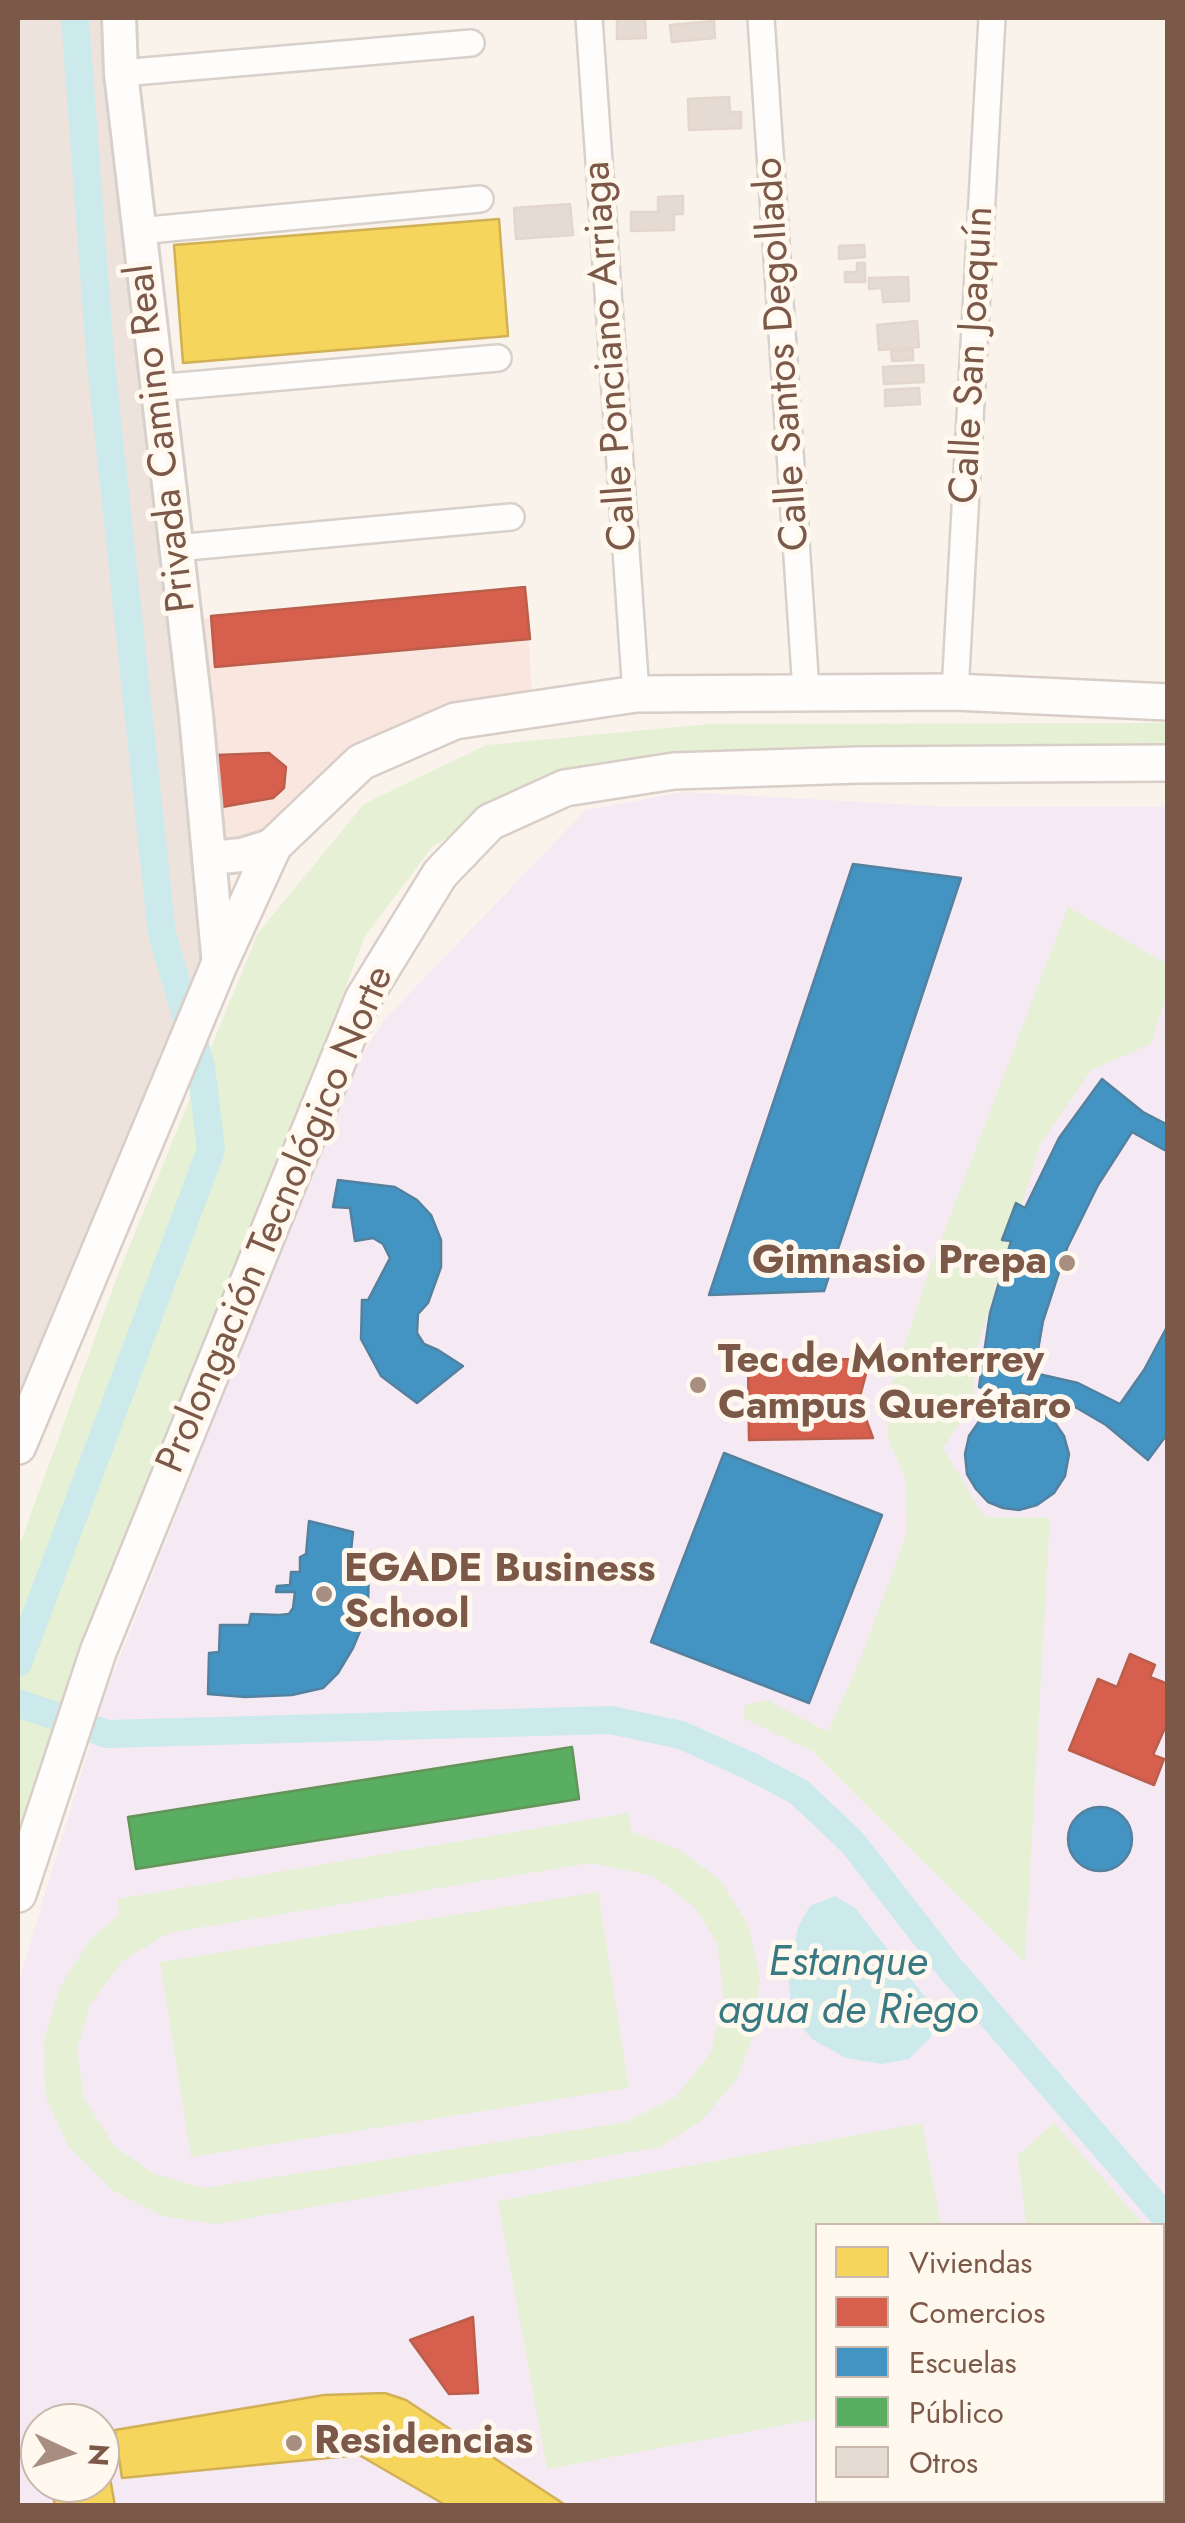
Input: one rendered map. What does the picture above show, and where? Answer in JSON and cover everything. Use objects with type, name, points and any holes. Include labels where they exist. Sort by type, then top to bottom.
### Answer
[{"type":"main road","points":[[18,1446],[274,845],[361,762],[455,720],[636,694],[954,692],[1168,702]]},
{"type":"main road","name":"Prolongación Tecnológico Norte","points":[[18,1894],[98,1652],[363,999],[440,874],[490,822],[565,788],[674,771],[858,765],[1168,764]]},
{"type":"street","name":"Privada Camino Real","points":[[119,18],[121,73],[209,858],[213,981]]},
{"type":"street","name":"Calle Ponciano Arriaga","points":[[590,18],[636,694]]},
{"type":"street","name":"Calle Santos Degollado","points":[[761,18],[806,691]]},
{"type":"street","name":"Calle San Joaquín","points":[[954,692],[992,18]]},
{"type":"street","points":[[121,73],[471,43]]},
{"type":"street","points":[[138,230],[480,199]]},
{"type":"street","points":[[156,388],[498,358]]},
{"type":"street","points":[[176,548],[511,517]]},
{"type":"street","points":[[209,858],[242,855],[274,845]]},
{"type":"shaded area","points":[[18,18],[119,18],[219,965],[18,1446]]},
{"type":"shaded area","points":[[525,587],[533,708],[361,762],[274,845],[209,858],[185,621]]},
{"type":"shaded area","name":"Tec de Monterrey Campus Querétaro","points":[[683,792],[951,807],[1167,807],[1167,2505],[18,2505],[18,1984],[105,1695],[350,1075],[384,1020],[586,810]]},
{"type":"green space","points":[[1167,723],[1167,744],[1036,747],[540,781],[432,847],[364,938],[18,1863],[18,1549],[120,1269],[258,933],[364,804],[486,745],[710,724]]},
{"type":"green space","points":[[1068,907],[1167,964],[1167,993],[1151,1044],[1091,1070],[1040,1145],[977,1348],[972,1406],[943,1448],[984,1517],[1050,1518],[1025,1963],[812,1751],[743,1718],[745,1705],[767,1700],[828,1732],[862,1655],[907,1533],[906,1480],[887,1436],[893,1381],[928,1274]]},
{"type":"green space","points":[[628,1813],[632,1832],[680,1850],[721,1881],[748,1925],[760,1976],[754,2035],[736,2080],[702,2120],[660,2147],[215,2224],[162,2216],[112,2190],[68,2146],[45,2095],[44,2039],[60,1987],[90,1940],[120,1914],[117,1899]],"holes":[[[590,1863],[653,1876],[694,1906],[717,1943],[724,1998],[711,2052],[676,2097],[626,2122],[204,2188],[154,2174],[114,2146],[84,2098],[77,2049],[90,2005],[121,1962],[168,1933]]]},
{"type":"green space","points":[[598,1892],[629,2088],[191,2157],[160,1962]]},
{"type":"green space","points":[[922,2123],[941,2223],[815,2223],[815,2419],[547,2469],[498,2201]]},
{"type":"green space","points":[[1054,2123],[1142,2223],[1026,2223],[1018,2155]]},
{"type":"water","name":"Estanque agua de Riego","points":[[835,1896],[855,1908],[930,2003],[931,2037],[909,2059],[882,2064],[846,2058],[812,2039],[792,2015],[788,1974],[798,1927],[810,1906]]},
{"type":"building: Viviendas","points":[[499,219],[508,336],[183,363],[174,245]]},
{"type":"building: Viviendas","name":"Residencias","points":[[385,2393],[406,2400],[567,2506],[447,2506],[359,2455],[122,2478],[120,2429],[324,2395]]},
{"type":"building: Viviendas","points":[[54,2503],[115,2506],[55,2506]]},
{"type":"building: Comercios","points":[[525,587],[530,639],[215,667],[211,616]]},
{"type":"building: Comercios","points":[[269,753],[286,767],[284,788],[273,798],[222,807],[217,755]]},
{"type":"building: Comercios","points":[[870,1359],[859,1400],[873,1438],[749,1440],[748,1360]]},
{"type":"building: Comercios","points":[[1130,1654],[1155,1665],[1150,1677],[1168,1684],[1168,1721],[1153,1755],[1164,1759],[1154,1785],[1069,1750],[1098,1679],[1117,1687]]},
{"type":"building: Comercios","points":[[473,2317],[478,2393],[449,2394],[410,2340]]},
{"type":"building: Escuelas","points":[[853,864],[961,878],[824,1291],[709,1295]]},
{"type":"building: Escuelas","points":[[1102,1079],[1143,1112],[1168,1125],[1168,1152],[1132,1132],[1098,1185],[1067,1248],[1043,1321],[1034,1373],[1078,1383],[1120,1404],[1168,1325],[1168,1433],[1148,1460],[1106,1425],[1070,1404],[1020,1393],[1020,1405],[1053,1420],[1064,1436],[1069,1454],[1065,1476],[1054,1493],[1037,1505],[1019,1510],[1003,1508],[988,1502],[976,1489],[967,1474],[965,1454],[969,1436],[980,1420],[994,1410],[990,1391],[979,1387],[990,1313],[1011,1241],[1002,1240],[1016,1203],[1025,1208],[1059,1138]]},
{"type":"building: Escuelas","points":[[338,1180],[395,1187],[417,1200],[431,1215],[441,1240],[441,1267],[428,1303],[418,1314],[417,1333],[424,1344],[463,1366],[417,1403],[381,1376],[361,1339],[362,1300],[368,1300],[390,1258],[383,1244],[373,1238],[355,1241],[350,1208],[333,1207]]},
{"type":"building: Escuelas","points":[[724,1453],[882,1515],[809,1703],[651,1642]]},
{"type":"building: Escuelas","points":[[309,1521],[353,1532],[351,1551],[369,1551],[368,1612],[353,1648],[323,1688],[292,1695],[208,1694],[209,1653],[219,1652],[220,1625],[249,1625],[251,1614],[289,1614],[293,1608],[295,1592],[276,1592],[277,1586],[290,1585],[291,1572],[300,1572]]},
{"type":"building: Escuelas","points":[[1100,1807],[1123,1816],[1132,1839],[1123,1862],[1100,1871],[1077,1862],[1068,1839],[1077,1816]]},
{"type":"building: Escuelas","points":[[1168,2368],[1168,2506],[1026,2506],[1165,2503]]},
{"type":"building: Escuelas","points":[[918,2503],[919,2506],[820,2506]]},
{"type":"building: Público","points":[[572,1747],[579,1799],[136,1869],[128,1817]]},
{"type":"building: Otros","points":[[617,18],[645,18],[646,38],[617,39]]},
{"type":"building: Otros","points":[[714,21],[715,38],[672,42],[670,25]]},
{"type":"building: Otros","points":[[729,97],[730,112],[741,112],[741,128],[689,130],[688,99]]},
{"type":"building: Otros","points":[[683,196],[683,214],[674,214],[674,230],[631,231],[631,212],[658,212],[658,197]]},
{"type":"building: Otros","points":[[570,204],[573,235],[516,239],[514,208]]},
{"type":"building: Otros","points":[[864,245],[865,257],[839,259],[839,246]]},
{"type":"building: Otros","points":[[857,263],[865,263],[865,282],[845,282],[845,272],[857,272]]},
{"type":"building: Otros","points":[[908,277],[909,301],[883,302],[882,288],[869,289],[869,278]]},
{"type":"building: Otros","points":[[917,321],[919,347],[879,350],[877,325]]},
{"type":"building: Otros","points":[[913,350],[913,360],[892,361],[891,351]]},
{"type":"building: Otros","points":[[923,365],[924,382],[884,384],[883,367]]},
{"type":"building: Otros","points":[[919,388],[920,404],[885,406],[885,390]]},
{"type":"waterway","points":[[18,1663],[211,1150],[201,1066],[162,934],[100,354],[75,18]]},
{"type":"waterway","points":[[18,1703],[107,1734],[611,1720],[681,1735],[799,1792],[852,1842],[949,1967],[1168,2220]]},
{"type":"place","name":"Gimnasio Prepa","points":[[1067,1263]]},
{"type":"place","name":"Tec de Monterrey Campus Querétaro","points":[[698,1385]]},
{"type":"place","name":"EGADE Business School","points":[[324,1594]]},
{"type":"place","name":"Residencias","points":[[294,2443]]}]
